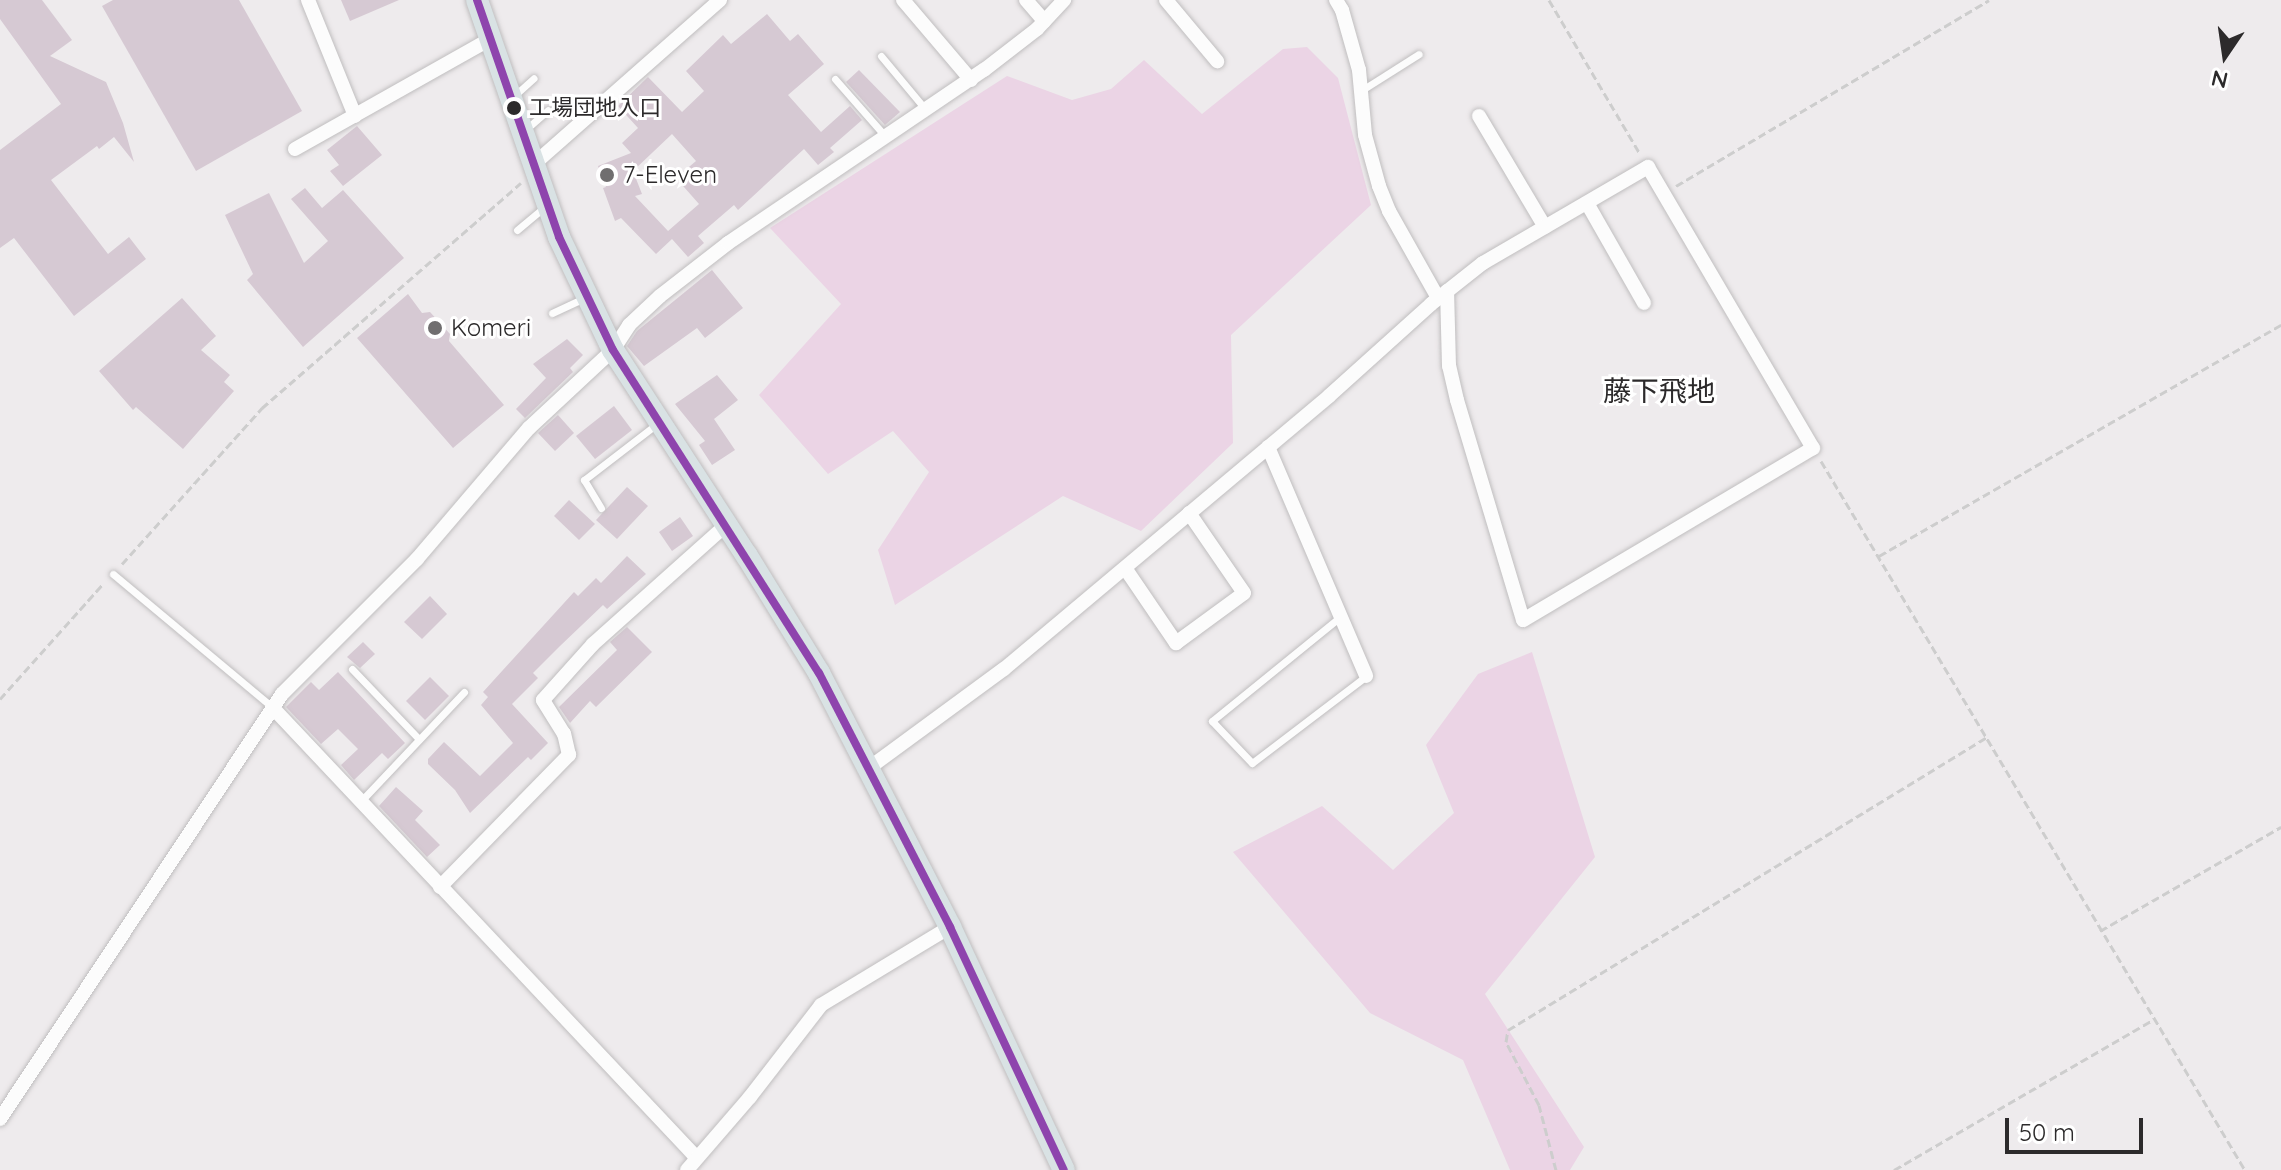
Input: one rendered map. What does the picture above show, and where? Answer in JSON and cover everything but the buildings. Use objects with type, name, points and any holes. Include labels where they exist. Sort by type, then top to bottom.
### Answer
[{"type":"main road","points":[[477,0],[548,205],[613,350],[727,524],[819,673],[950,927],[1064,1170]]},
{"type":"street","points":[[308,0],[355,116]]},
{"type":"street","points":[[535,168],[720,0]]},
{"type":"street","points":[[903,0],[971,80]]},
{"type":"street","points":[[1026,0],[1044,21]]},
{"type":"street","points":[[0,1119],[282,694],[417,559],[529,428],[613,350],[629,325],[728,243],[971,80],[1044,21],[1064,0]]},
{"type":"street","points":[[1166,0],[1217,61]]},
{"type":"street","points":[[869,768],[1004,669],[1443,295],[1483,263],[1648,167],[1813,448],[1523,620],[1457,400],[1449,366],[1443,295],[1389,211],[1379,186],[1365,135],[1362,90],[1343,3]]},
{"type":"street","points":[[295,149],[492,38]]},
{"type":"street","points":[[1479,116],[1545,227]]},
{"type":"street","points":[[1587,203],[1644,303]]},
{"type":"street","points":[[1268,447],[1366,676]]},
{"type":"street","points":[[1125,568],[1176,643],[1244,593],[1189,513]]},
{"type":"street","points":[[440,887],[569,755],[564,734],[543,700],[593,644],[727,524]]},
{"type":"street","points":[[273,708],[692,1164],[750,1097],[821,1005],[950,927]]},
{"type":"lane","points":[[1362,90],[1419,54]]},
{"type":"lane","points":[[881,56],[926,110]]},
{"type":"lane","points":[[511,99],[534,78]]},
{"type":"lane","points":[[835,79],[886,137]]},
{"type":"lane","points":[[523,132],[548,110]]},
{"type":"lane","points":[[517,230],[548,205]]},
{"type":"lane","points":[[552,313],[587,296]]},
{"type":"lane","points":[[601,508],[584,480],[659,422]]},
{"type":"lane","points":[[113,574],[273,708]]},
{"type":"lane","points":[[1340,617],[1212,721],[1252,763],[1366,676]]},
{"type":"lane","points":[[352,669],[419,739]]},
{"type":"lane","points":[[360,802],[464,692]]},
{"type":"path","points":[[1549,0],[1648,167]]},
{"type":"path","points":[[1664,194],[1989,0]]},
{"type":"path","points":[[0,699],[262,408],[535,168]]},
{"type":"path","points":[[1879,556],[2281,325]]},
{"type":"path","points":[[1813,448],[2245,1170]]},
{"type":"path","points":[[1556,1170],[1539,1105],[1506,1042],[1508,1030],[1987,737]]},
{"type":"path","points":[[2100,931],[2281,827]]},
{"type":"path","points":[[1894,1170],[2154,1019]]},
{"type":"shaded area","points":[[1307,47],[1338,78],[1371,205],[1231,335],[1233,443],[1141,531],[1063,496],[895,605],[878,550],[929,472],[893,431],[828,474],[759,395],[841,304],[770,228],[1007,76],[1072,100],[1111,89],[1144,60],[1202,114],[1283,49]]},
{"type":"shaded area","points":[[1532,652],[1595,857],[1485,994],[1584,1147],[1570,1170],[1510,1170],[1463,1060],[1370,1013],[1233,852],[1322,806],[1393,870],[1454,813],[1426,745],[1478,674]]},
{"type":"transit line","points":[[477,0],[559,237],[613,350],[819,673],[950,927],[1064,1170]]},
{"type":"place","name":"工場団地入口","points":[[514,108]]},
{"type":"place","name":"7-Eleven","points":[[607,175]]},
{"type":"place","name":"Komeri","points":[[435,328]]},
{"type":"district","name":"藤下飛地","points":[[1659,391]]}]
